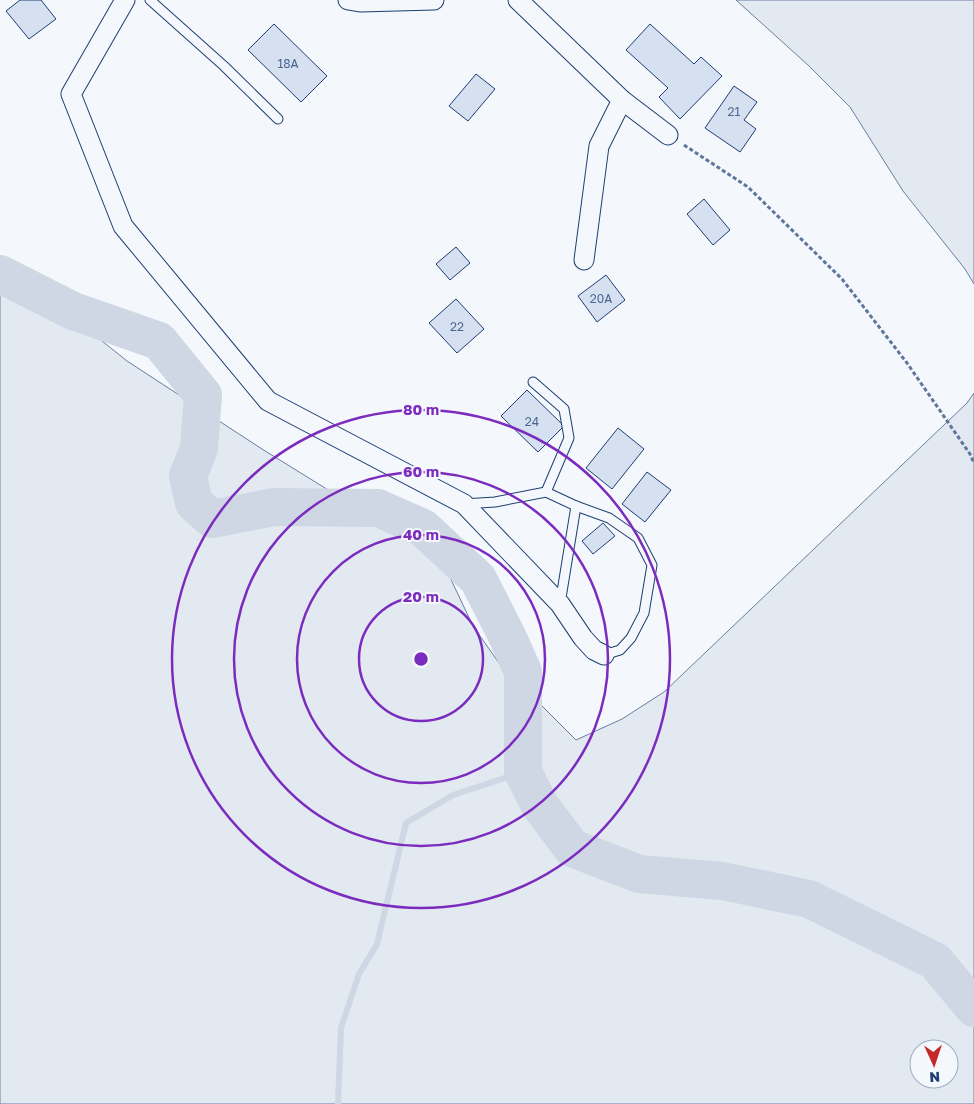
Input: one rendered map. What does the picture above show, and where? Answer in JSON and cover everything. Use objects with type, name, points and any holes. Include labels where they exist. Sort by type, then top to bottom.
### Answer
[{"type":"street","points":[[125,0],[71,94],[123,226],[268,401],[464,504],[560,604],[583,638],[594,650],[604,655]]},
{"type":"street","points":[[356,1],[434,0]]},
{"type":"street","points":[[518,0],[622,100],[668,135]]},
{"type":"street","points":[[584,260],[599,146],[622,100]]},
{"type":"lane","points":[[150,0],[224,66],[278,119]]},
{"type":"lane","points":[[533,382],[564,409],[569,438],[546,492]]},
{"type":"lane","points":[[464,504],[495,502],[546,492],[576,506],[610,518],[638,538],[652,565],[644,613],[631,638],[620,650],[604,655]]},
{"type":"lane","points":[[560,604],[576,506]]},
{"type":"path","points":[[668,135],[748,187],[842,278],[907,363],[970,454],[974,464]]},
{"type":"shaded area","points":[[736,0],[974,0],[974,284],[965,269],[903,191],[850,107],[809,66]]},
{"type":"shaded area","points":[[0,284],[47,303],[87,329],[127,361],[262,449],[406,538],[446,569],[473,626],[499,663],[576,740],[622,719],[664,692],[967,403],[974,393],[974,1104],[0,1104]]},
{"type":"building","points":[[20,0],[41,0],[56,19],[29,39],[6,11]]},
{"type":"building","points":[[274,24],[327,76],[301,102],[248,50]]},
{"type":"building","points":[[650,24],[694,64],[701,57],[722,76],[680,119],[659,97],[668,88],[626,50]]},
{"type":"building","points":[[476,74],[495,89],[468,121],[449,106]]},
{"type":"building","points":[[734,86],[757,102],[744,120],[756,129],[740,152],[705,128]]},
{"type":"building","points":[[704,199],[730,230],[713,245],[687,214]]},
{"type":"building","points":[[456,247],[470,263],[450,280],[436,264]]},
{"type":"building","points":[[606,275],[625,300],[597,322],[578,296]]},
{"type":"building","points":[[456,299],[484,329],[457,353],[429,323]]},
{"type":"building","points":[[527,390],[564,426],[538,452],[501,416]]},
{"type":"building","points":[[618,428],[644,449],[612,489],[586,468]]},
{"type":"building","points":[[647,472],[671,490],[645,522],[622,504]]},
{"type":"building","points":[[603,523],[615,536],[593,554],[582,541]]},
{"type":"waterway","points":[[0,274],[73,311],[159,341],[203,395],[199,448],[188,476],[194,503],[212,519],[274,507],[378,508],[423,528],[478,579],[523,672],[523,772],[539,804],[572,848],[639,874],[722,881],[809,899],[935,961],[974,1008]]},
{"type":"waterway","points":[[338,1104],[341,1028],[359,974],[377,944],[406,823],[453,795],[523,772]]}]
